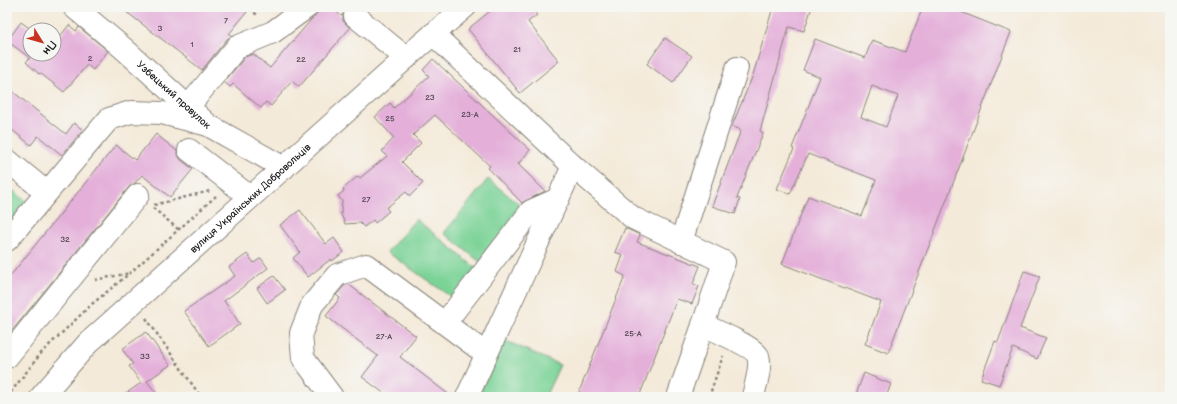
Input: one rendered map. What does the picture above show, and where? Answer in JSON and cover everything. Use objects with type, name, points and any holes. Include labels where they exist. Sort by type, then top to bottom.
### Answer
[{"type":"street","name":"Узбецький провулок","points":[[74,7],[123,48],[208,125],[284,168]]},
{"type":"street","points":[[188,107],[236,47],[273,32],[307,7]]},
{"type":"street","name":"вулиця Українських Добровольців","points":[[41,397],[88,343],[433,34],[466,7]]},
{"type":"street","points":[[349,11],[406,58]]},
{"type":"street","points":[[433,34],[574,166],[633,218],[724,262],[678,397]]},
{"type":"street","points":[[681,242],[737,68]]},
{"type":"street","points":[[7,240],[109,119],[131,112],[162,113],[208,125]]},
{"type":"street","points":[[189,150],[229,185],[250,198]]},
{"type":"street","points":[[7,160],[46,192]]},
{"type":"street","points":[[466,397],[574,166]]},
{"type":"street","points":[[7,357],[138,195]]},
{"type":"street","points":[[445,323],[531,211],[558,199]]},
{"type":"street","points":[[332,397],[303,358],[300,334],[312,305],[337,275],[366,265],[486,354]]},
{"type":"street","points":[[703,325],[747,346],[758,355],[759,365],[753,397]]},
{"type":"path","points":[[255,13],[258,7]]},
{"type":"path","points":[[179,230],[150,206],[229,185]]},
{"type":"path","points":[[8,397],[42,352],[92,304],[130,273],[229,185]]},
{"type":"path","points":[[134,302],[201,397]]},
{"type":"path","points":[[716,397],[709,396],[730,338]]},
{"type":"green space","points":[[488,179],[524,208],[480,262],[444,233]]},
{"type":"green space","points":[[7,186],[31,205],[7,234]]},
{"type":"green space","points":[[416,219],[477,269],[454,299],[387,252]]},
{"type":"green space","points":[[504,340],[560,365],[545,397],[478,397]]},
{"type":"building","points":[[120,7],[251,7],[229,34],[232,36],[227,39],[202,70]]},
{"type":"building","points":[[322,7],[331,7],[341,16],[343,14],[343,21],[350,28],[299,87],[292,81],[271,106],[266,102],[261,108],[233,84],[230,87],[224,82],[245,57],[253,54],[270,68]]},
{"type":"building","points":[[495,7],[530,7],[537,15],[528,22],[559,61],[520,93],[468,29]]},
{"type":"building","points":[[773,7],[812,7],[804,31],[789,27],[760,131],[763,133],[737,198],[740,199],[735,214],[712,206],[741,130],[732,126],[753,75]]},
{"type":"building","points":[[923,7],[948,7],[1011,32],[888,353],[865,344],[881,302],[782,264],[808,196],[862,216],[876,180],[808,154],[790,194],[777,189],[794,149],[792,148],[820,77],[803,70],[815,39],[865,58],[872,40],[905,52]],"holes":[[[872,86],[898,96],[886,127],[861,117]]]},
{"type":"building","points":[[21,22],[22,23],[22,52],[7,41]]},
{"type":"building","points":[[69,25],[76,31],[79,27],[108,51],[93,70],[87,65],[64,92],[40,73],[39,74],[26,62],[62,62],[62,34]]},
{"type":"building","points":[[665,38],[692,56],[673,83],[647,64]]},
{"type":"building","points":[[433,59],[530,150],[518,164],[545,191],[522,203],[488,168],[490,166],[435,115],[413,135],[421,143],[402,162],[423,183],[410,196],[406,192],[386,208],[389,211],[375,223],[373,220],[364,227],[360,223],[345,224],[341,214],[342,201],[338,196],[344,191],[343,189],[358,176],[360,178],[387,156],[382,151],[394,138],[375,117],[390,103],[394,108],[429,76],[423,70]]},
{"type":"building","points":[[7,87],[66,134],[74,123],[83,130],[62,155],[38,136],[31,145],[7,126]]},
{"type":"building","points":[[156,134],[177,151],[181,160],[193,169],[170,197],[142,175],[129,187],[7,337],[7,280],[116,145],[135,160]]},
{"type":"building","points":[[300,210],[326,244],[334,238],[344,252],[332,261],[331,259],[308,277],[293,258],[300,252],[280,225]]},
{"type":"building","points":[[625,228],[640,235],[637,242],[700,266],[693,284],[699,286],[692,304],[677,299],[639,397],[577,397],[625,276],[617,272],[623,255],[615,252]]},
{"type":"building","points":[[247,254],[254,263],[261,258],[268,268],[224,301],[240,324],[209,346],[184,311],[235,276],[229,267]]},
{"type":"building","points":[[1024,271],[1040,276],[1020,328],[1046,338],[1037,359],[1013,348],[999,385],[981,379],[995,341],[998,342]]},
{"type":"building","points":[[274,276],[285,290],[267,303],[257,288]]},
{"type":"building","points":[[348,284],[416,336],[400,357],[452,397],[389,397],[362,377],[378,356],[326,316],[340,298],[336,295],[344,286]]},
{"type":"building","points":[[146,332],[170,365],[147,381],[159,397],[121,397],[141,383],[129,366],[133,364],[122,349]]},
{"type":"building","points":[[864,373],[891,384],[886,397],[855,397]]}]
